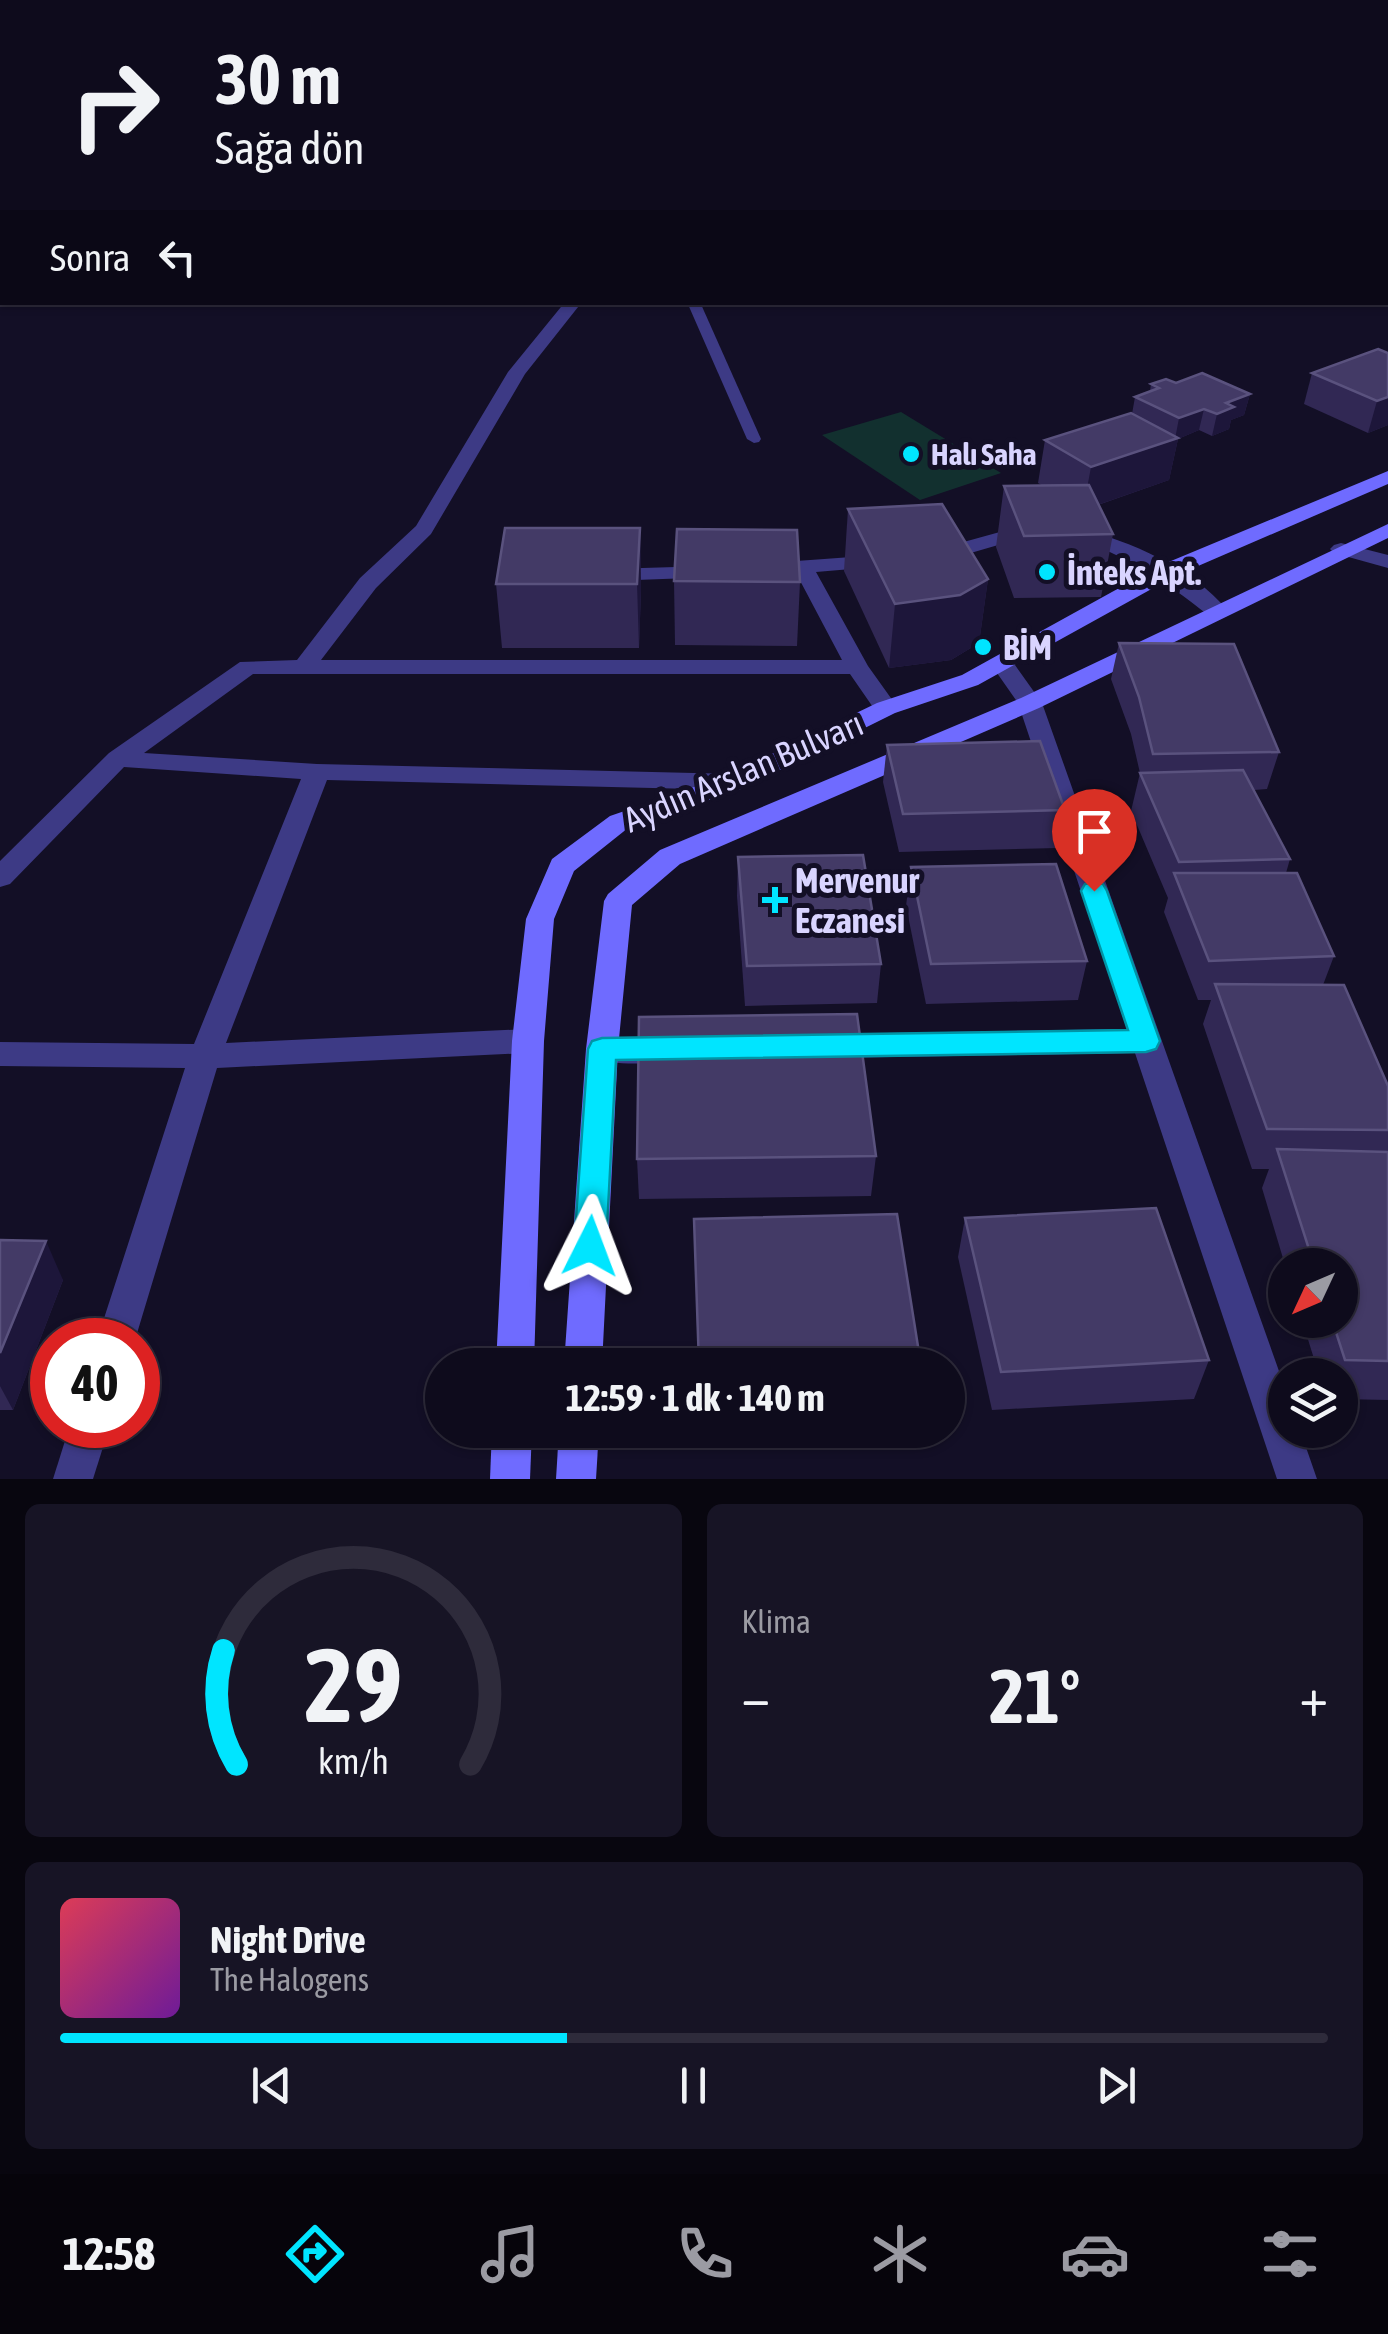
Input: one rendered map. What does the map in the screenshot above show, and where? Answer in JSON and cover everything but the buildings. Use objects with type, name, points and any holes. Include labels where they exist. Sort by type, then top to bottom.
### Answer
[{"type":"street","points":[[304,667],[368,583],[424,530],[517,372],[572,305]]},
{"type":"street","name":"Aydın Arslan Bulvarı","points":[[516,1348],[528,1041],[540,919],[562,866],[619,822],[735,782],[886,708],[970,680],[1167,572],[1240,537],[1388,478]]},
{"type":"street","points":[[586,576],[803,567],[969,552],[1010,533],[1050,527],[1121,544],[1167,572],[1216,610]]},
{"type":"street","points":[[584,1348],[602,1049],[618,901],[670,857],[1030,703],[1388,530]]},
{"type":"street","points":[[1342,550],[1388,562]]},
{"type":"street","points":[[803,567],[857,666],[886,708]]},
{"type":"street","points":[[1002,662],[1030,703],[1298,1479]]},
{"type":"street","points":[[0,877],[118,759],[248,667],[857,666]]},
{"type":"street","points":[[118,759],[316,772],[735,782]]},
{"type":"street","points":[[123,1318],[204,1056],[316,772]]},
{"type":"street","points":[[0,1054],[204,1056],[528,1041]]},
{"type":"street","points":[[796,1046],[1146,1041]]},
{"type":"street","points":[[602,1049],[699,1048]]},
{"type":"street","points":[[73,1479],[83,1448]]},
{"type":"street","points":[[510,1479],[511,1448]]},
{"type":"street","points":[[576,1479],[578,1448]]},
{"type":"lane","points":[[695,305],[754,440]]},
{"type":"green space","name":"Halı Saha","points":[[901,412],[1001,473],[920,500],[822,435]]},
{"type":"place","name":"Halı Saha","points":[[911,454]]},
{"type":"place","name":"İnteks Apt.","points":[[1047,572]]},
{"type":"place","name":"BİM","points":[[983,647]]},
{"type":"place","name":"Mervenur Eczanesi","points":[[775,900]]},
{"type":"route","points":[[590,1246],[602,1049],[1146,1041],[1094,891]]}]
